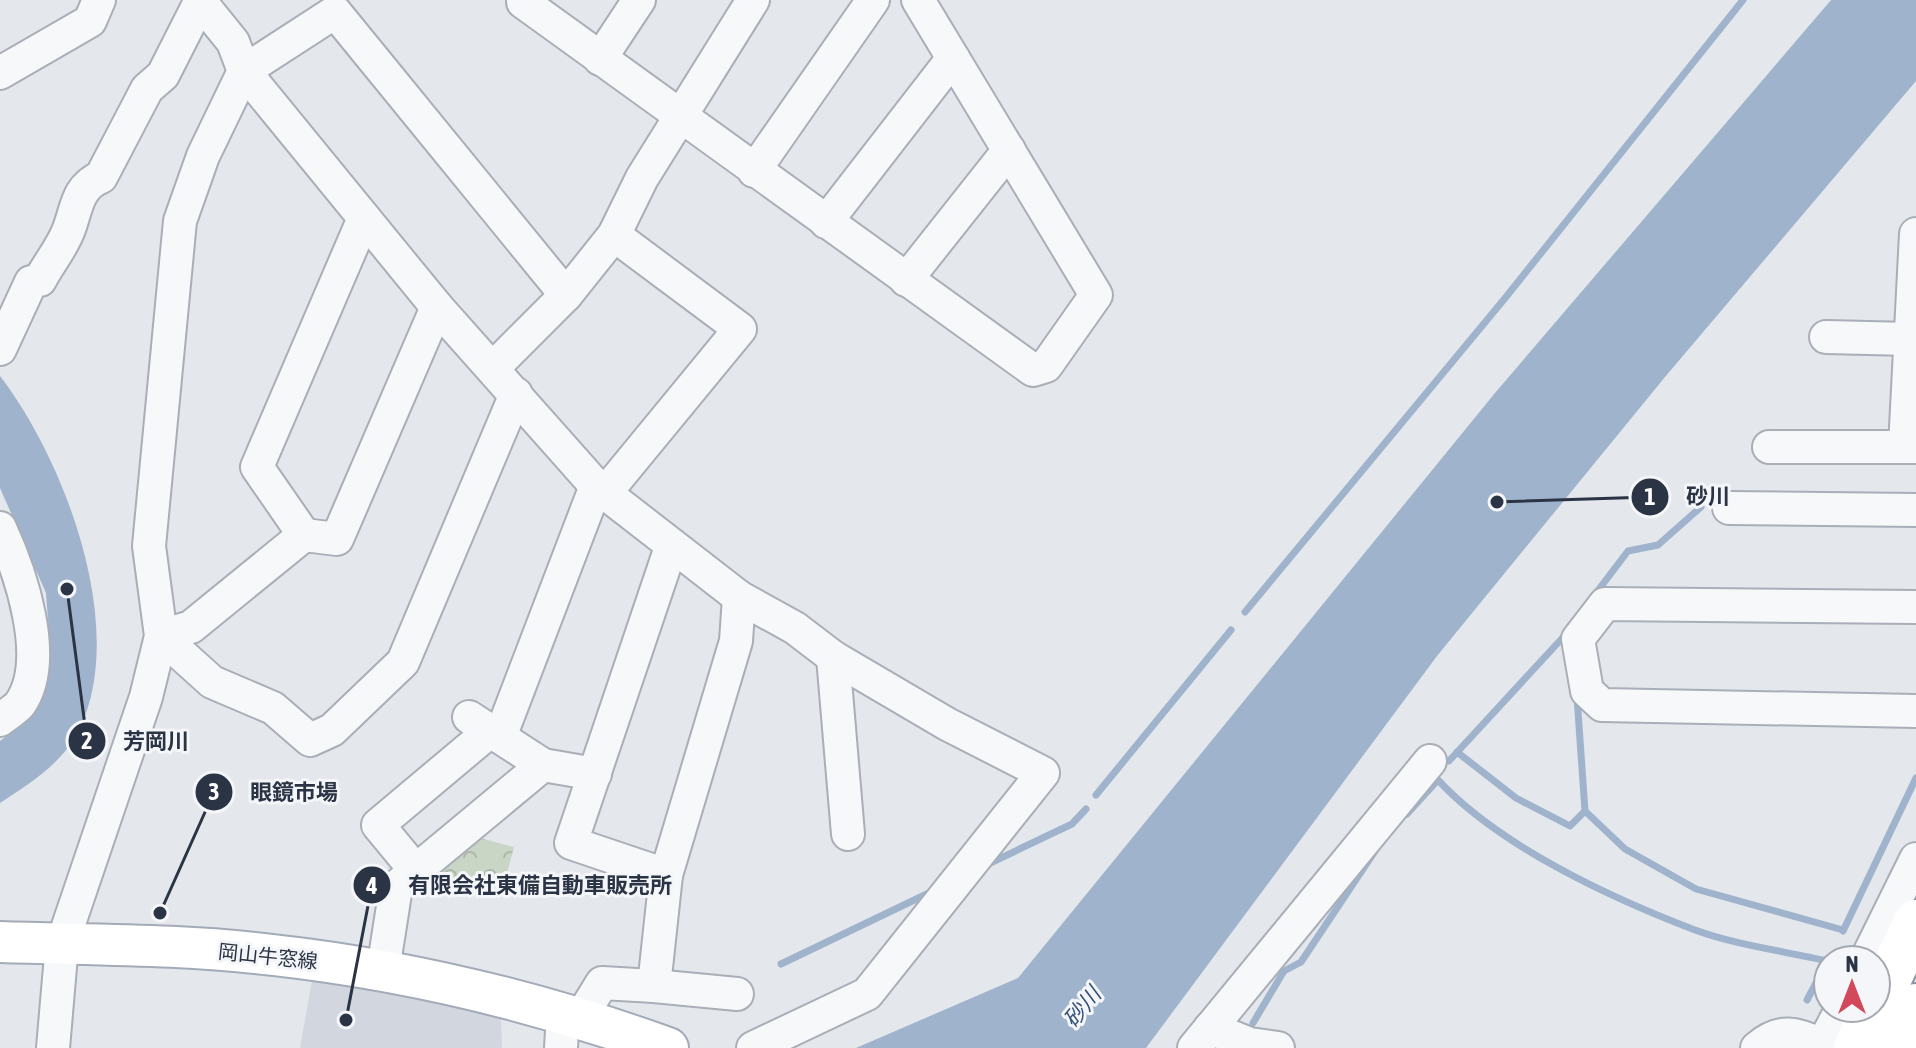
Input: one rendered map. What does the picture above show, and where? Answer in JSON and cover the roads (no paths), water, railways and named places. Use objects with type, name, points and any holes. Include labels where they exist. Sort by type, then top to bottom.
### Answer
[{"type":"highway","points":[[1892,973],[1916,922]]},
{"type":"highway","points":[[1894,1048],[1916,1006]]},
{"type":"highway","points":[[1833,1047],[1858,1024]]},
{"type":"main road","name":"岡山牛窓線","points":[[0,942],[242,952],[383,970],[570,1027],[668,1048]]},
{"type":"street","points":[[0,73],[90,21],[99,0]]},
{"type":"street","points":[[600,59],[639,0]]},
{"type":"street","points":[[493,368],[566,295],[614,235],[678,117],[753,0]]},
{"type":"street","points":[[754,171],[873,0]]},
{"type":"street","points":[[522,1],[678,117],[1033,370],[1046,366],[1096,295],[918,0]]},
{"type":"street","points":[[0,349],[31,282],[40,280],[70,227],[71,215],[87,183],[101,177],[147,89],[163,75],[199,1],[233,42],[244,71],[437,307],[601,489],[671,547],[739,597],[795,628],[833,657],[947,724],[1043,773],[867,994],[753,1048]]},
{"type":"street","points":[[53,1048],[62,944],[146,697],[161,636],[149,546],[180,221],[203,156],[244,71],[335,12],[566,295]]},
{"type":"street","points":[[826,222],[953,58]]},
{"type":"street","points":[[906,280],[1009,150]]},
{"type":"street","points":[[304,535],[257,467],[364,218]]},
{"type":"street","points":[[1769,447],[1910,447],[1910,339],[1916,234]]},
{"type":"street","points":[[416,871],[378,825],[486,728],[601,489],[740,329],[614,235]]},
{"type":"street","points":[[161,636],[191,627],[304,535],[337,539],[437,307]]},
{"type":"street","points":[[1826,337],[1910,339]]},
{"type":"street","points":[[161,636],[212,682],[273,708],[310,740],[332,730],[403,662],[516,394]]},
{"type":"street","points":[[1729,508],[1916,510]]},
{"type":"street","points":[[0,528],[7,558],[26,592],[15,679],[19,704],[0,720]]},
{"type":"street","points":[[666,875],[571,843],[671,547]]},
{"type":"street","points":[[654,986],[666,875],[736,641],[739,597]]},
{"type":"street","points":[[1916,607],[1605,604],[1578,639],[1587,691],[1602,705],[1916,711]]},
{"type":"street","points":[[833,657],[848,834]]},
{"type":"street","points":[[486,728],[543,765],[595,774]]},
{"type":"street","points":[[1202,1038],[1430,761]]},
{"type":"street","points":[[383,970],[396,887],[543,765]]},
{"type":"street","points":[[1874,944],[1916,859]]},
{"type":"street","points":[[570,1027],[602,983],[737,994]]},
{"type":"street","points":[[1757,1048],[1776,1034],[1789,1032],[1833,1047],[1838,1024]]},
{"type":"street","points":[[1202,1038],[1278,1048]]},
{"type":"water","points":[[1831,0],[1916,0],[1916,81],[1665,377],[1437,656],[1146,1048],[856,1048],[1018,978],[1495,393]]},
{"type":"water","points":[[0,376],[24,411],[66,498],[82,546],[93,595],[97,643],[93,689],[72,742],[44,772],[0,803],[0,741],[29,720],[43,685],[50,646],[46,593],[0,488]]},
{"type":"waterway","points":[[1245,612],[1506,297],[1743,0]]},
{"type":"waterway","points":[[1593,597],[1628,551],[1658,545],[1701,507]]},
{"type":"waterway","points":[[1096,795],[1231,630]]},
{"type":"waterway","points":[[1449,761],[1567,633]]},
{"type":"waterway","points":[[1577,697],[1585,811]]},
{"type":"waterway","points":[[1457,752],[1516,798],[1570,826],[1585,811],[1625,849],[1696,889],[1843,930]]},
{"type":"waterway","points":[[1843,931],[1916,778]]},
{"type":"waterway","points":[[1407,814],[1438,780],[1492,827],[1593,886],[1695,930],[1743,944],[1812,958]]},
{"type":"waterway","points":[[984,866],[1072,824],[1086,809]]},
{"type":"waterway","points":[[1253,1023],[1284,971],[1301,962],[1375,851]]},
{"type":"waterway","points":[[781,964],[933,891]]},
{"type":"waterway","points":[[1807,1000],[1812,990]]},
{"type":"place","name":"砂川","points":[[1497,502]]},
{"type":"place","name":"芳岡川","points":[[67,589]]},
{"type":"place","name":"眼鏡市場","points":[[160,913]]},
{"type":"place","name":"有限会社東備自動車販売所","points":[[346,1020]]}]
